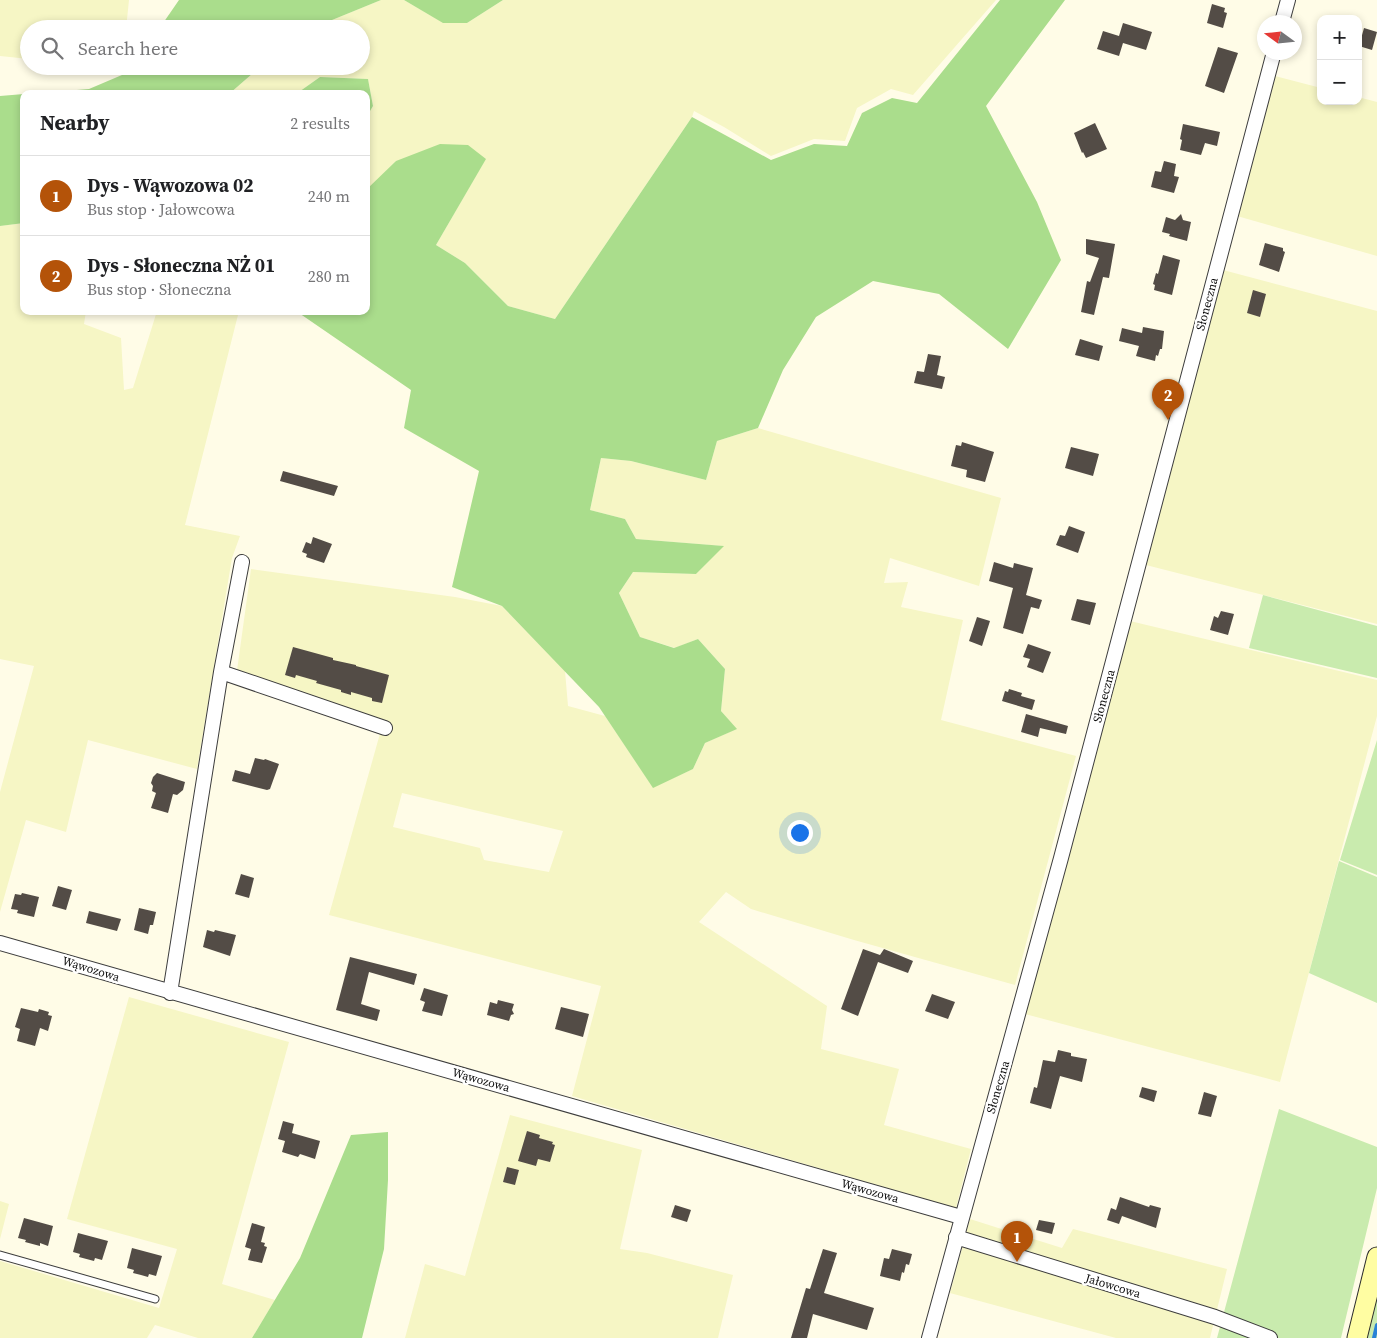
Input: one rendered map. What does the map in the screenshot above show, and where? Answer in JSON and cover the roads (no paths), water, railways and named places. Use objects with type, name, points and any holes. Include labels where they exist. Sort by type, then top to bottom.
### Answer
[{"type":"street","points":[[1284,15],[1288,0]]},
{"type":"street","name":"Słoneczna","points":[[929,1338],[1063,848],[1272,60]]},
{"type":"street","points":[[170,993],[221,672],[242,562]]},
{"type":"street","points":[[221,672],[385,728]]},
{"type":"street","name":"Wąwozowa","points":[[0,943],[961,1217]]},
{"type":"street","name":"Jałowcowa","points":[[956,1237],[1215,1317],[1270,1338]]},
{"type":"street","points":[[1357,1338],[1377,1257]]},
{"type":"lane","points":[[0,1255],[155,1299]]},
{"type":"waterway","points":[[1374,1338],[1377,1325]]},
{"type":"place","name":"Dys - Słoneczna NŻ 01","points":[[1168,420]]},
{"type":"place","name":"Dys - Wąwozowa 02","points":[[1017,1262]]}]
